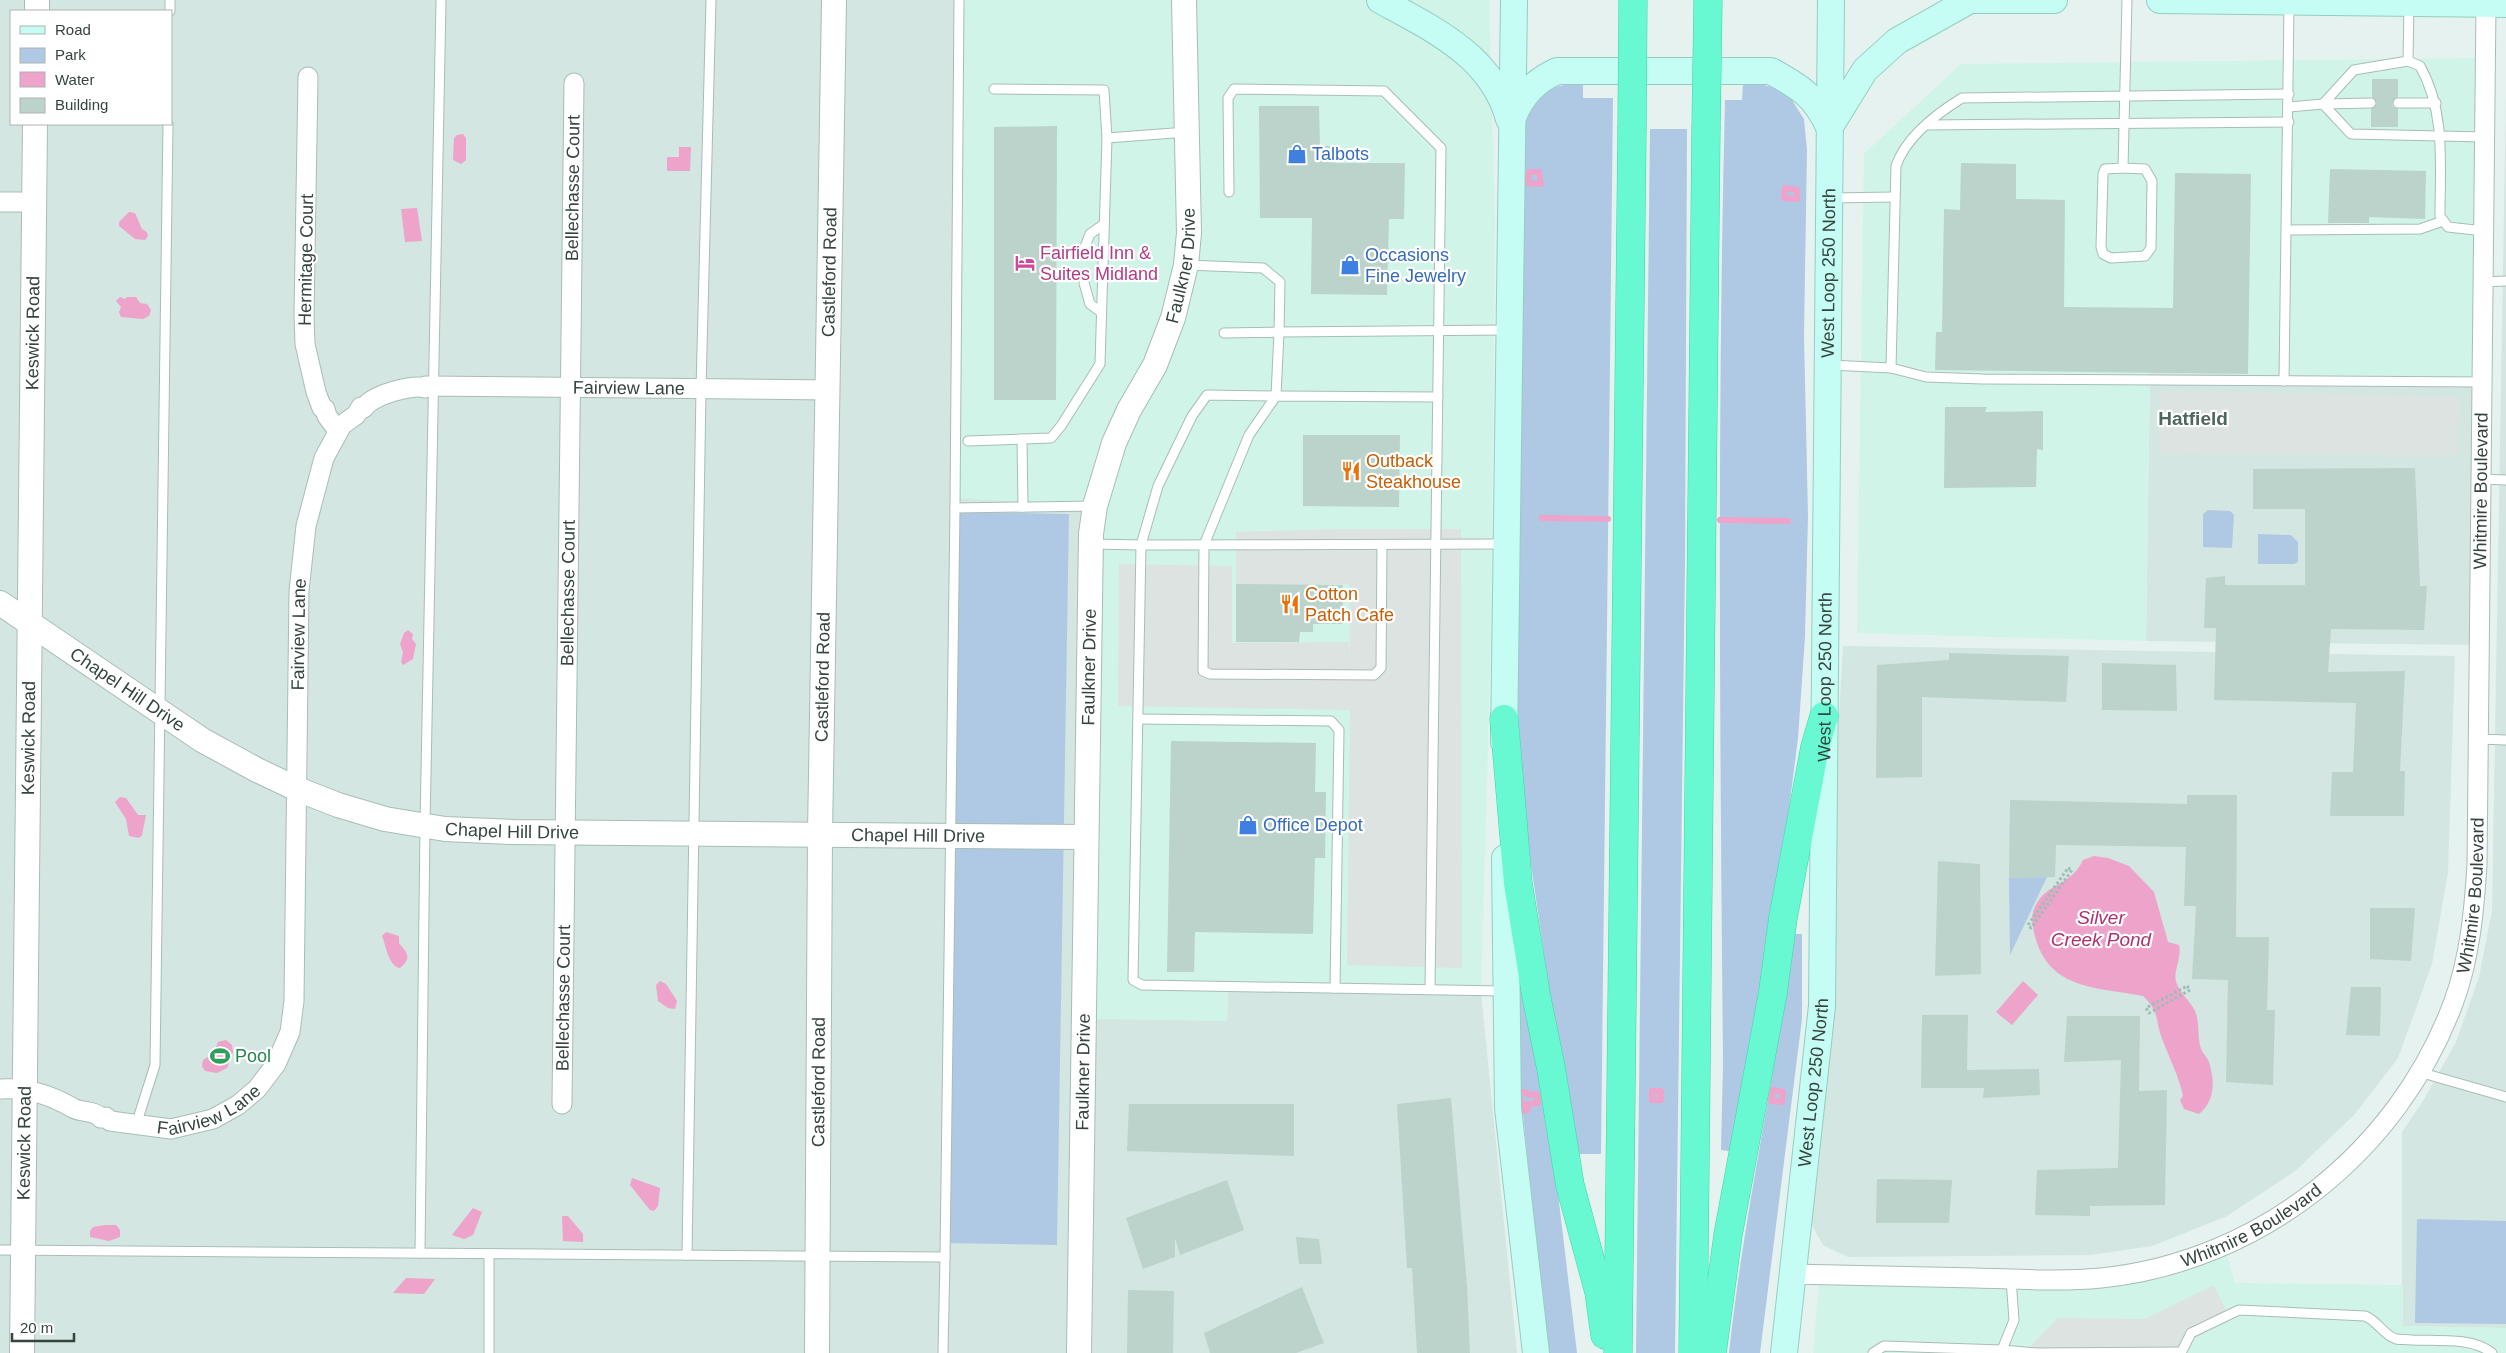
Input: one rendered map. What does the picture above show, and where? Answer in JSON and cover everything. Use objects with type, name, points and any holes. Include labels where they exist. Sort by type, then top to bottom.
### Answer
[{"type":"highway","points":[[1618,1353],[1633,0]]},
{"type":"highway","points":[[1693,1353],[1708,0]]},
{"type":"highway","points":[[1712,1353],[1728,1235],[1773,992],[1783,918],[1815,747],[1824,716]]},
{"type":"highway","points":[[1504,719],[1518,883],[1536,995],[1551,1068],[1568,1176],[1598,1292],[1608,1353]]},
{"type":"main road","points":[[1380,0],[1449,38],[1485,71],[1504,101],[1513,127]]},
{"type":"main road","points":[[1514,0],[1504,719],[1508,1108],[1536,1353]]},
{"type":"main road","name":"West Loop 250 North","points":[[1784,1353],[1791,1274],[1822,1006],[1831,0]]},
{"type":"main road","points":[[1957,0],[2054,0]]},
{"type":"main road","points":[[1829,128],[1864,70],[1897,41],[1970,0]]},
{"type":"main road","points":[[2160,0],[2496,4]]},
{"type":"main road","points":[[1513,127],[1519,103],[1531,87],[1539,80],[1557,71],[1771,71],[1798,86],[1814,100],[1829,128]]},
{"type":"street","name":"Castleford Road","points":[[817,1353],[820,834],[829,390],[834,0]]},
{"type":"street","name":"Faulkner Drive","points":[[1079,1353],[1090,544],[1094,506],[1121,426],[1165,342],[1186,265],[1190,233],[1184,0]]},
{"type":"street","name":"Whitmire Boulevard","points":[[1791,1274],[2011,1279],[2101,1278],[2144,1271],[2187,1260],[2242,1238],[2310,1196],[2355,1156],[2385,1122],[2420,1072],[2440,1034],[2454,1000],[2471,937],[2478,865],[2485,136],[2496,4]]},
{"type":"street","name":"Hermitage Court","points":[[308,77],[305,344],[318,397],[327,416],[338,431]]},
{"type":"street","name":"Bellechasse Court","points":[[562,1104],[574,82]]},
{"type":"street","name":"Keswick Road","points":[[22,1353],[11,1250],[24,1091],[35,125]]},
{"type":"street","points":[[0,202],[34,202]]},
{"type":"street","name":"Fairview Lane","points":[[0,1089],[15,1088],[61,1100],[72,1108],[98,1115],[101,1118],[106,1117],[110,1121],[136,1126],[171,1129],[213,1119],[238,1105],[257,1089],[271,1072],[283,1052],[292,1026],[294,1001],[299,591],[306,526],[324,458],[338,431],[361,407],[364,408],[366,404],[386,393],[418,386],[425,388],[426,386],[435,386],[829,390]]},
{"type":"street","name":"Chapel Hill Drive","points":[[0,603],[202,740],[297,789],[338,805],[385,819],[445,829],[564,832],[1085,837]]},
{"type":"lane","points":[[420,1253],[425,825],[441,0]]},
{"type":"lane","points":[[687,1255],[702,389],[711,0]]},
{"type":"lane","points":[[943,1353],[955,508],[959,0]]},
{"type":"lane","points":[[2123,168],[2123,96],[2127,0]]},
{"type":"lane","points":[[2284,381],[2289,2]]},
{"type":"lane","points":[[2408,62],[2409,3]]},
{"type":"lane","points":[[2323,104],[2354,70],[2408,62],[2420,66],[2429,82],[2436,103],[2440,135],[2440,216],[2443,221],[2455,228],[2484,231]]},
{"type":"lane","points":[[1229,192],[1228,98],[1234,89],[1384,91],[1441,148],[1430,990]]},
{"type":"lane","points":[[968,441],[1051,438],[1061,426],[1100,364],[1107,138],[1104,90],[994,90]]},
{"type":"lane","points":[[1891,368],[1896,166],[1900,154],[1926,125],[1944,109],[1962,98],[2289,94]]},
{"type":"lane","points":[[2398,103],[2436,103]]},
{"type":"lane","points":[[2289,107],[2323,104],[2372,104]]},
{"type":"lane","points":[[2323,104],[2351,134],[2485,136]]},
{"type":"lane","points":[[1926,125],[2288,122]]},
{"type":"lane","points":[[136,1126],[155,1065],[168,125]]},
{"type":"lane","points":[[1107,138],[1187,132]]},
{"type":"lane","points":[[2123,168],[2145,170],[2152,181],[2151,248],[2145,256],[2111,258],[2103,254],[2103,174],[2105,169],[2123,168]]},
{"type":"lane","points":[[1828,198],[1894,198]]},
{"type":"lane","points":[[2287,230],[2420,229],[2443,221]]},
{"type":"lane","points":[[1083,252],[1090,234],[1104,224]]},
{"type":"lane","points":[[1186,265],[1263,268],[1280,282],[1276,396],[1249,435],[1204,545],[1203,671],[1210,674],[1374,675],[1381,668],[1382,545]]},
{"type":"lane","points":[[2483,282],[2506,281]]},
{"type":"lane","points":[[1084,283],[1090,304],[1101,312]]},
{"type":"lane","points":[[1224,333],[1510,330]]},
{"type":"lane","points":[[1827,365],[1891,368],[1926,377],[1984,379],[2482,382]]},
{"type":"lane","points":[[1438,397],[1207,395],[1202,400],[1158,486],[1141,545],[1134,980],[1142,985],[1507,991]]},
{"type":"lane","points":[[1022,439],[1023,507]]},
{"type":"lane","points":[[2481,480],[2506,480]]},
{"type":"lane","points":[[955,508],[1094,506]]},
{"type":"lane","points":[[1090,544],[1506,544]]},
{"type":"lane","points":[[1139,719],[1331,721],[1339,730],[1335,988]]},
{"type":"lane","points":[[2478,739],[2506,740]]},
{"type":"lane","points":[[2420,1072],[2506,1097]]},
{"type":"lane","points":[[11,1250],[945,1257]]},
{"type":"lane","points":[[489,1254],[489,1353]]},
{"type":"lane","points":[[2001,1352],[2014,1320],[2011,1279]]},
{"type":"lane","points":[[1873,1353],[1884,1346],[2037,1353],[2181,1353],[2191,1334],[2239,1310],[2365,1316],[2375,1319],[2386,1333],[2396,1339],[2465,1342],[2482,1345],[2492,1353]]},
{"type":"path","points":[[2068,868],[2072,870],[2057,892],[2031,928],[2028,924],[2068,868]]},
{"type":"path","points":[[2187,986],[2190,990],[2157,1008],[2149,1013],[2146,1008],[2187,986]]},
{"type":"shaded area","points":[[0,0],[960,0],[1227,1021],[1228,989],[1481,992],[1517,1353],[0,1353]]},
{"type":"shaded area","points":[[960,0],[1489,0],[1495,219],[1491,637],[1481,992],[1228,990],[1227,1021],[1082,1019],[1094,507],[955,498]]},
{"type":"shaded area","points":[[2482,58],[2480,378],[2150,373],[2146,641],[1857,633],[1864,154],[1961,64]]},
{"type":"shaded area","points":[[2506,97],[2506,1328],[2402,1326],[2402,1132],[2423,1101],[2456,1042],[2479,977],[2492,911]]},
{"type":"shaded area","points":[[2150,373],[2480,378],[2479,645],[2146,641]]},
{"type":"shaded area","points":[[2161,391],[2459,397],[2458,455],[2159,454]]},
{"type":"shaded area","points":[[1347,529],[1461,529],[1462,968],[1347,965],[1350,710],[1118,706],[1119,564],[1232,566],[1232,643],[1349,642],[1350,666],[1349,584],[1236,585],[1236,532]]},
{"type":"shaded area","points":[[1843,646],[2455,656],[2448,872],[2432,964],[2398,1058],[2354,1115],[2295,1171],[2227,1216],[2152,1246],[2090,1255],[1848,1257],[1823,1245],[1810,1222]]},
{"type":"shaded area","points":[[2224,1245],[2235,1283],[2403,1285],[2403,1326],[2506,1328],[2506,1353],[1813,1353],[1820,1273],[2081,1279]]},
{"type":"shaded area","points":[[2214,1285],[2230,1319],[2167,1353],[2024,1353],[2058,1318],[2145,1319]]},
{"type":"green space","points":[[1583,83],[1583,98],[1613,98],[1601,1154],[1573,1154],[1526,830],[1517,696],[1524,134],[1530,111],[1541,95],[1559,86]]},
{"type":"green space","points":[[1757,83],[1775,88],[1790,97],[1804,119],[1807,150],[1804,335],[1808,516],[1805,637],[1798,738],[1784,848],[1734,1152],[1721,1150],[1723,1064],[1720,702],[1722,220],[1725,100],[1742,100],[1743,84]]},
{"type":"green space","points":[[1650,129],[1687,129],[1685,558],[1675,1353],[1636,1353]]},
{"type":"green space","points":[[2208,510],[2230,511],[2234,515],[2232,548],[2203,547],[2203,514]]},
{"type":"green space","points":[[955,512],[1069,514],[1057,1245],[943,1243]]},
{"type":"green space","points":[[2258,534],[2291,535],[2298,542],[2298,562],[2294,564],[2258,564]]},
{"type":"green space","points":[[2047,877],[2010,955],[2009,878]]},
{"type":"green space","points":[[1794,934],[1802,934],[1802,1019],[1760,1353],[1729,1353],[1751,1195],[1787,986]]},
{"type":"green space","points":[[1515,955],[1523,955],[1556,1177],[1577,1353],[1548,1353],[1519,1077]]},
{"type":"green space","points":[[2417,1219],[2506,1221],[2506,1324],[2415,1323]]},
{"type":"water","points":[[463,134],[466,138],[466,160],[461,164],[453,160],[454,138],[457,135]]},
{"type":"water","points":[[679,147],[691,147],[690,171],[667,171],[667,157],[679,157]]},
{"type":"water","points":[[417,208],[422,241],[405,242],[401,209]]},
{"type":"water","points":[[129,212],[135,213],[142,229],[147,232],[148,236],[145,240],[135,239],[119,226],[119,222]]},
{"type":"water","points":[[120,297],[125,299],[127,297],[136,297],[140,303],[147,304],[151,310],[149,316],[143,319],[121,317],[119,312],[121,307],[116,301]]},
{"type":"water","points":[[408,630],[413,634],[412,639],[416,644],[413,659],[403,665],[401,662],[403,652],[400,644],[404,633]]},
{"type":"water","points":[[120,797],[126,798],[138,815],[146,815],[142,835],[139,838],[129,836],[126,819],[115,802]]},
{"type":"water","name":"Silver Creek Pond","points":[[2094,856],[2108,858],[2129,866],[2154,892],[2168,942],[2179,945],[2180,950],[2175,978],[2180,990],[2195,1011],[2201,1049],[2209,1062],[2213,1083],[2211,1097],[2199,1114],[2184,1109],[2180,1100],[2183,1096],[2179,1082],[2155,1012],[2148,1001],[2143,996],[2093,988],[2064,977],[2052,967],[2042,954],[2033,927],[2032,915],[2035,907],[2045,893],[2075,872],[2083,860]]},
{"type":"water","points":[[386,932],[399,936],[399,943],[407,954],[407,961],[400,968],[393,963],[388,955],[382,936]]},
{"type":"water","points":[[660,981],[666,984],[677,1001],[675,1009],[668,1008],[658,1001],[656,985]]},
{"type":"water","points":[[2023,981],[2038,995],[2012,1025],[1996,1012]]},
{"type":"water","name":"Pool","points":[[226,1040],[232,1045],[233,1052],[227,1068],[217,1073],[205,1071],[202,1066],[203,1060],[214,1053],[218,1042]]},
{"type":"water","points":[[632,1178],[660,1188],[658,1206],[654,1211],[650,1210],[630,1185]]},
{"type":"water","points":[[473,1208],[482,1212],[473,1235],[464,1239],[452,1235]]},
{"type":"water","points":[[562,1216],[568,1216],[583,1234],[583,1242],[563,1241]]},
{"type":"water","points":[[116,1225],[120,1230],[120,1237],[109,1241],[90,1237],[90,1231],[93,1227]]},
{"type":"water","points":[[406,1278],[435,1279],[424,1294],[393,1293]]},
{"type":"building","points":[[2372,79],[2398,79],[2398,97],[2392,103],[2393,107],[2398,109],[2398,127],[2371,127],[2371,109],[2377,103],[2372,97]]},
{"type":"building","name":"Talbots","points":[[1259,106],[1319,106],[1320,146],[1335,146],[1335,163],[1405,163],[1404,219],[1389,219],[1387,295],[1311,294],[1312,218],[1260,218]]},
{"type":"building","name":"Fairfield Inn & Suites Midland","points":[[1057,126],[1056,400],[994,400],[994,127]]},
{"type":"building","points":[[1961,163],[2016,164],[2016,199],[2065,200],[2064,307],[2173,308],[2175,173],[2251,174],[2248,374],[1935,370],[1936,332],[1942,332],[1944,209],[1960,210]]},
{"type":"building","points":[[2330,169],[2426,171],[2425,219],[2369,217],[2369,223],[2328,223]]},
{"type":"building","points":[[1945,407],[1987,407],[1985,412],[2043,411],[2043,450],[2037,449],[2036,487],[1944,488]]},
{"type":"building","name":"Outback Steakhouse","points":[[1303,435],[1400,435],[1399,507],[1303,506]]},
{"type":"building","points":[[2415,468],[2420,586],[2427,586],[2424,630],[2331,629],[2328,672],[2405,671],[2400,771],[2405,771],[2404,816],[2330,816],[2332,772],[2353,772],[2356,703],[2214,700],[2216,628],[2204,628],[2206,578],[2225,576],[2225,585],[2305,585],[2305,509],[2253,509],[2253,469]]},
{"type":"building","name":"Cotton Patch Cafe","points":[[1236,584],[1343,585],[1343,624],[1313,624],[1313,632],[1300,632],[1299,642],[1236,642]]},
{"type":"building","points":[[1949,653],[2069,656],[2066,702],[1922,697],[1922,777],[1876,778],[1877,665],[1949,660]]},
{"type":"building","points":[[2102,663],[2176,665],[2177,711],[2102,710]]},
{"type":"building","name":"Office Depot","points":[[1171,741],[1316,743],[1315,792],[1326,792],[1325,858],[1315,858],[1313,934],[1195,932],[1194,972],[1167,972]]},
{"type":"building","points":[[2187,795],[2237,795],[2236,937],[2269,937],[2267,1010],[2275,1010],[2273,1085],[2226,1082],[2228,980],[2192,979],[2196,906],[2184,906],[2186,847],[2056,845],[2055,877],[2009,878],[2010,800],[2187,804]]},
{"type":"building","points":[[1938,861],[1980,864],[1981,974],[1935,976]]},
{"type":"building","points":[[2370,908],[2415,908],[2411,961],[2370,959]]},
{"type":"building","points":[[2351,987],[2381,987],[2380,1036],[2346,1035]]},
{"type":"building","points":[[1922,1015],[1968,1015],[1967,1070],[2039,1069],[2040,1095],[1983,1098],[1984,1088],[1921,1088]]},
{"type":"building","points":[[2067,1016],[2140,1016],[2139,1091],[2167,1090],[2165,1205],[2090,1206],[2090,1216],[2035,1215],[2037,1170],[2118,1168],[2121,1060],[2064,1062]]},
{"type":"building","points":[[1451,1098],[1467,1286],[1470,1353],[1417,1353],[1412,1268],[1407,1268],[1397,1104]]},
{"type":"building","points":[[1129,1104],[1294,1104],[1294,1156],[1127,1151]]},
{"type":"building","points":[[1877,1179],[1952,1180],[1949,1223],[1876,1223]]},
{"type":"building","points":[[1227,1180],[1244,1230],[1180,1255],[1175,1238],[1175,1257],[1143,1269],[1126,1218]]},
{"type":"building","points":[[1296,1237],[1319,1239],[1322,1264],[1299,1264]]},
{"type":"building","points":[[1302,1287],[1324,1343],[1296,1353],[1210,1353],[1204,1333]]},
{"type":"building","points":[[1128,1290],[1174,1291],[1173,1353],[1127,1353]]},
{"type":"waterway","points":[[1529,172],[1539,172],[1541,184],[1528,183],[1529,172]]},
{"type":"waterway","points":[[1785,188],[1797,190],[1797,199],[1784,198],[1785,188]]},
{"type":"waterway","points":[[1542,518],[1608,519]]},
{"type":"waterway","points":[[1720,520],[1788,521]]},
{"type":"waterway","points":[[1773,1090],[1783,1092],[1782,1102],[1771,1101],[1773,1090]]},
{"type":"waterway","points":[[1652,1091],[1661,1091],[1661,1100],[1652,1100],[1652,1091]]},
{"type":"waterway","points":[[1526,1092],[1529,1095],[1537,1094],[1538,1103],[1527,1104],[1528,1110],[1522,1111],[1520,1093],[1526,1092]]},
{"type":"place","name":"Talbots","points":[[1297,154]]},
{"type":"place","name":"Fairfield Inn & Suites Midland","points":[[1025,263]]},
{"type":"place","name":"Occasions Fine Jewelry","points":[[1350,265]]},
{"type":"place","name":"Outback Steakhouse","points":[[1351,471]]},
{"type":"place","name":"Cotton Patch Cafe","points":[[1290,604]]},
{"type":"place","name":"Office Depot","points":[[1248,825]]},
{"type":"place","name":"Pool","points":[[220,1056]]},
{"type":"district","name":"Hatfield","points":[[2193,418]]}]
